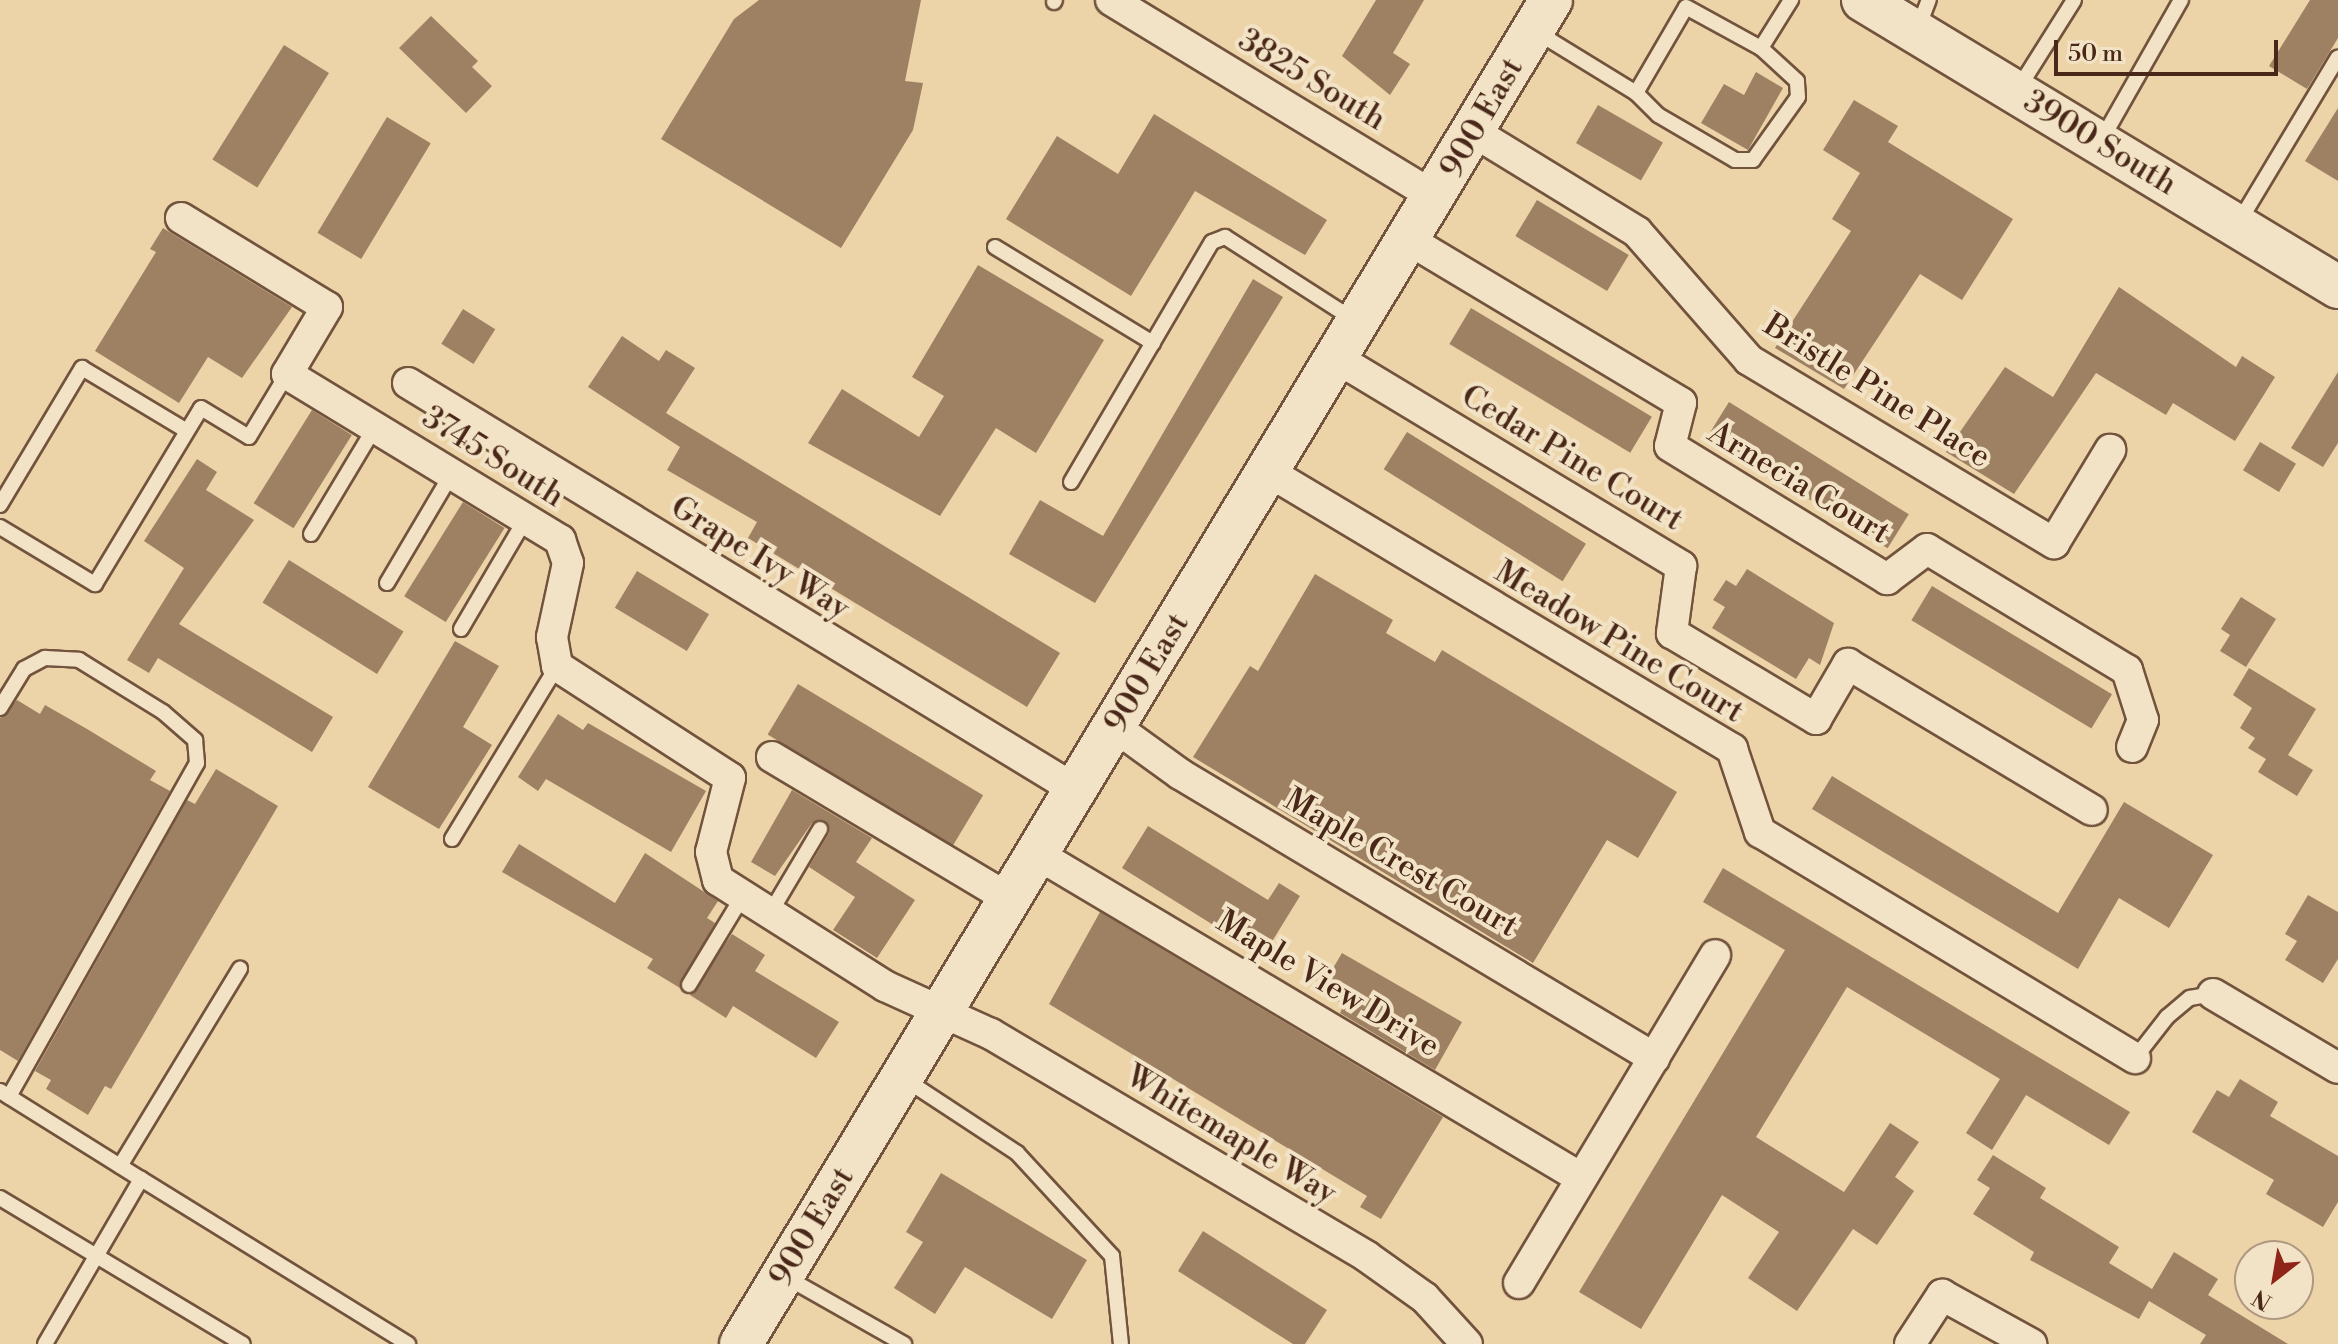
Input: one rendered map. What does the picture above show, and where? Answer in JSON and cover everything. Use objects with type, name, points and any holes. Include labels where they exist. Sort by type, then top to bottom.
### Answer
[{"type":"main road","name":"3900 South","points":[[1863,0],[1923,16],[2016,92],[2338,287]]},
{"type":"main road","name":"900 East","points":[[741,1344],[1360,323],[1542,15]]},
{"type":"street","name":"3825 South","points":[[1111,0],[1435,197]]},
{"type":"street","name":"Bristle Pine Place","points":[[1474,132],[1637,232],[1749,360],[2054,543],[2110,450]]},
{"type":"street","points":[[181,218],[327,307],[287,374]]},
{"type":"street","name":"Arnecia Court","points":[[1409,240],[1681,403],[1670,446],[1887,579],[1927,549],[2127,670],[2143,720],[2132,747]]},
{"type":"street","name":"Cedar Pine Court","points":[[1338,359],[1681,566],[1672,633],[1685,641],[1816,719],[1848,664],[2092,810]]},
{"type":"street","name":"3745 South","points":[[287,374],[526,518],[565,549],[552,637],[557,666]]},
{"type":"street","name":"Grape Ivy Way","points":[[408,383],[1076,790]]},
{"type":"street","name":"Meadow Pine Court","points":[[1269,472],[1732,749],[1760,832],[2135,1058]]},
{"type":"street","points":[[557,666],[730,778],[712,869],[741,899],[885,986],[942,1011]]},
{"type":"street","name":"Maple Crest Court","points":[[1115,727],[1180,774],[1654,1058]]},
{"type":"street","points":[[772,757],[1009,899]]},
{"type":"street","name":"Maple View Drive","points":[[1037,854],[1581,1178]]},
{"type":"street","points":[[1519,1283],[1715,955]]},
{"type":"street","points":[[2213,994],[2338,1068]]},
{"type":"street","name":"Whitemaple Way","points":[[942,1011],[1366,1256],[1425,1298],[1467,1344]]},
{"type":"street","points":[[1910,1344],[1942,1295],[2031,1344]]},
{"type":"lane","points":[[1761,48],[1791,0]]},
{"type":"lane","points":[[2016,92],[2074,0]]},
{"type":"lane","points":[[2099,143],[2181,0]]},
{"type":"lane","points":[[1542,15],[1658,115],[1735,160],[1753,160],[1798,97],[1797,81],[1761,48],[1686,7],[1636,93]]},
{"type":"lane","points":[[2237,226],[2338,57]]},
{"type":"lane","points":[[1071,482],[1212,242],[1225,237],[1360,323]]},
{"type":"lane","points":[[995,247],[1153,343]]},
{"type":"lane","points":[[0,505],[82,368],[187,431]]},
{"type":"lane","points":[[0,527],[95,584],[201,408],[249,437],[287,374]]},
{"type":"lane","points":[[311,534],[375,427]]},
{"type":"lane","points":[[387,583],[452,473]]},
{"type":"lane","points":[[461,629],[526,518]]},
{"type":"lane","points":[[0,708],[24,669],[45,658],[79,660],[174,721],[195,740],[197,763],[5,1094],[408,1344]]},
{"type":"lane","points":[[452,839],[557,666]]},
{"type":"lane","points":[[769,916],[820,829]]},
{"type":"lane","points":[[689,985],[741,899]]},
{"type":"lane","points":[[120,1166],[240,969]]},
{"type":"lane","points":[[2135,1058],[2167,1017],[2190,998],[2213,994]]},
{"type":"lane","points":[[902,1078],[1017,1153],[1112,1256],[1121,1344]]},
{"type":"lane","points":[[45,1344],[141,1179]]},
{"type":"lane","points":[[0,1198],[243,1344]]},
{"type":"lane","points":[[783,1274],[904,1344]]},
{"type":"building","points":[[759,0],[921,0],[905,81],[923,83],[913,130],[841,248],[661,139],[734,19]]},
{"type":"building","points":[[1376,0],[1424,0],[1393,53],[1410,64],[1390,95],[1342,56]]},
{"type":"building","points":[[2310,0],[2338,0],[2338,38],[2307,89],[2269,66]]},
{"type":"building","points":[[431,16],[478,61],[472,67],[492,86],[466,113],[399,48]]},
{"type":"building","points":[[284,45],[329,73],[257,188],[212,159]]},
{"type":"building","points":[[1756,72],[1783,88],[1748,150],[1701,123],[1724,84],[1744,95]]},
{"type":"building","points":[[1854,100],[1898,126],[1888,142],[2013,219],[1962,300],[1920,274],[1844,389],[1775,348],[1851,231],[1832,219],[1860,173],[1823,150]]},
{"type":"building","points":[[1598,105],[1663,142],[1641,181],[1576,143]]},
{"type":"building","points":[[2338,108],[2338,181],[2305,161]]},
{"type":"building","points":[[1154,114],[1327,220],[1305,255],[1195,191],[1131,296],[1006,219],[1057,136],[1118,174]]},
{"type":"building","points":[[387,117],[431,143],[361,259],[317,233]]},
{"type":"building","points":[[1537,200],[1629,255],[1607,291],[1515,236]]},
{"type":"building","points":[[163,228],[292,307],[242,378],[208,357],[179,403],[95,351],[156,252],[150,249]]},
{"type":"building","points":[[978,265],[1104,340],[1036,453],[996,428],[940,516],[808,443],[842,389],[919,437],[944,396],[912,377]]},
{"type":"building","points":[[1253,279],[1283,297],[1095,603],[1009,554],[1040,500],[1103,536]]},
{"type":"building","points":[[2119,287],[2236,367],[2242,356],[2275,377],[2235,441],[2173,403],[2166,415],[2096,373],[2014,494],[1946,452],[2005,367],[2053,397]]},
{"type":"building","points":[[1471,308],[1652,417],[1630,453],[1449,344]]},
{"type":"building","points":[[463,309],[495,329],[473,364],[441,344]]},
{"type":"building","points":[[622,336],[659,361],[666,350],[695,368],[666,413],[1060,653],[1027,707],[748,538],[757,522],[667,470],[680,447],[588,387]]},
{"type":"building","points":[[2338,372],[2338,443],[2323,467],[2291,448]]},
{"type":"building","points":[[1729,402],[1909,514],[1888,548],[1708,436]]},
{"type":"building","points":[[312,410],[352,435],[294,528],[254,503]]},
{"type":"building","points":[[1407,432],[1586,544],[1563,581],[1384,469]]},
{"type":"building","points":[[2260,442],[2296,464],[2279,492],[2243,470]]},
{"type":"building","points":[[197,459],[217,472],[206,490],[254,520],[179,624],[333,717],[312,752],[158,658],[149,673],[127,660],[184,568],[144,541]]},
{"type":"building","points":[[463,502],[505,528],[446,622],[404,596]]},
{"type":"building","points":[[289,560],[403,632],[377,674],[263,602]]},
{"type":"building","points":[[1747,569],[1834,623],[1820,665],[1809,658],[1796,679],[1712,628],[1725,607],[1713,600],[1726,580],[1736,586]]},
{"type":"building","points":[[637,571],[709,614],[687,651],[615,608]]},
{"type":"building","points":[[1315,574],[1393,620],[1386,633],[1435,662],[1442,650],[1677,792],[1638,858],[1607,840],[1533,963],[1193,757],[1250,666],[1258,671]]},
{"type":"building","points":[[1932,586],[2112,694],[2091,728],[1911,620]]},
{"type":"building","points":[[2241,597],[2276,619],[2246,667],[2220,651],[2230,635],[2221,629]]},
{"type":"building","points":[[455,641],[499,666],[463,727],[492,745],[439,829],[368,787]]},
{"type":"building","points":[[2249,668],[2316,709],[2288,755],[2313,770],[2297,796],[2258,772],[2266,759],[2248,748],[2255,738],[2240,728],[2252,708],[2233,695]]},
{"type":"building","points":[[798,684],[983,795],[953,846],[768,735]]},
{"type":"building","points":[[17,700],[40,714],[45,705],[87,729],[156,771],[150,780],[170,791],[18,1061],[0,1050],[0,718]]},
{"type":"building","points":[[558,714],[583,730],[588,723],[706,791],[671,852],[546,779],[538,791],[518,777]]},
{"type":"building","points":[[216,769],[278,806],[111,1089],[105,1086],[88,1115],[46,1089],[51,1080],[35,1071],[187,800],[195,804]]},
{"type":"building","points":[[1832,776],[2058,913],[2124,802],[2213,855],[2169,928],[2119,898],[2078,969],[1812,809]]},
{"type":"building","points":[[792,790],[872,838],[856,862],[915,900],[877,958],[833,930],[855,897],[809,867],[829,833],[826,821],[812,823],[775,876],[751,862]]},
{"type":"building","points":[[1148,826],[1268,900],[1279,883],[1300,896],[1263,956],[1122,868]]},
{"type":"building","points":[[519,844],[615,903],[645,853],[718,901],[707,918],[715,923],[680,988],[647,968],[653,959],[502,872]]},
{"type":"building","points":[[1723,868],[2130,1112],[2109,1145],[2026,1095],[1992,1150],[1966,1133],[2000,1079],[1847,987],[1756,1137],[1844,1192],[1890,1123],[1919,1142],[1895,1177],[1914,1191],[1877,1245],[1853,1229],[1797,1311],[1748,1278],[1779,1232],[1722,1195],[1641,1329],[1579,1292],[1785,950],[1703,902]]},
{"type":"building","points":[[2308,895],[2338,912],[2338,959],[2323,983],[2285,960],[2297,941],[2285,934]]},
{"type":"building","points":[[1100,912],[1443,1117],[1381,1219],[1360,1207],[1367,1196],[1049,1004]]},
{"type":"building","points":[[732,934],[765,955],[755,971],[839,1022],[816,1058],[733,1006],[726,1018],[690,995]]},
{"type":"building","points":[[1342,953],[1462,1022],[1435,1070],[1340,1013],[1344,1005],[1320,990]]},
{"type":"building","points":[[2240,1079],[2278,1102],[2270,1116],[2338,1156],[2338,1202],[2323,1227],[2266,1194],[2274,1180],[2192,1132],[2217,1090],[2229,1097]]},
{"type":"building","points":[[1993,1155],[2046,1188],[2040,1198],[2119,1247],[2109,1263],[2152,1289],[2174,1252],[2218,1279],[2208,1295],[2234,1311],[2234,1320],[2249,1320],[2288,1344],[2200,1344],[2206,1335],[2149,1301],[2139,1319],[2030,1260],[2034,1252],[1973,1214],[1990,1188],[1977,1180]]},
{"type":"building","points":[[941,1173],[1087,1260],[1052,1319],[965,1267],[935,1314],[894,1288],[923,1242],[906,1232]]},
{"type":"building","points":[[1203,1231],[1327,1310],[1305,1344],[1293,1344],[1178,1271]]}]
